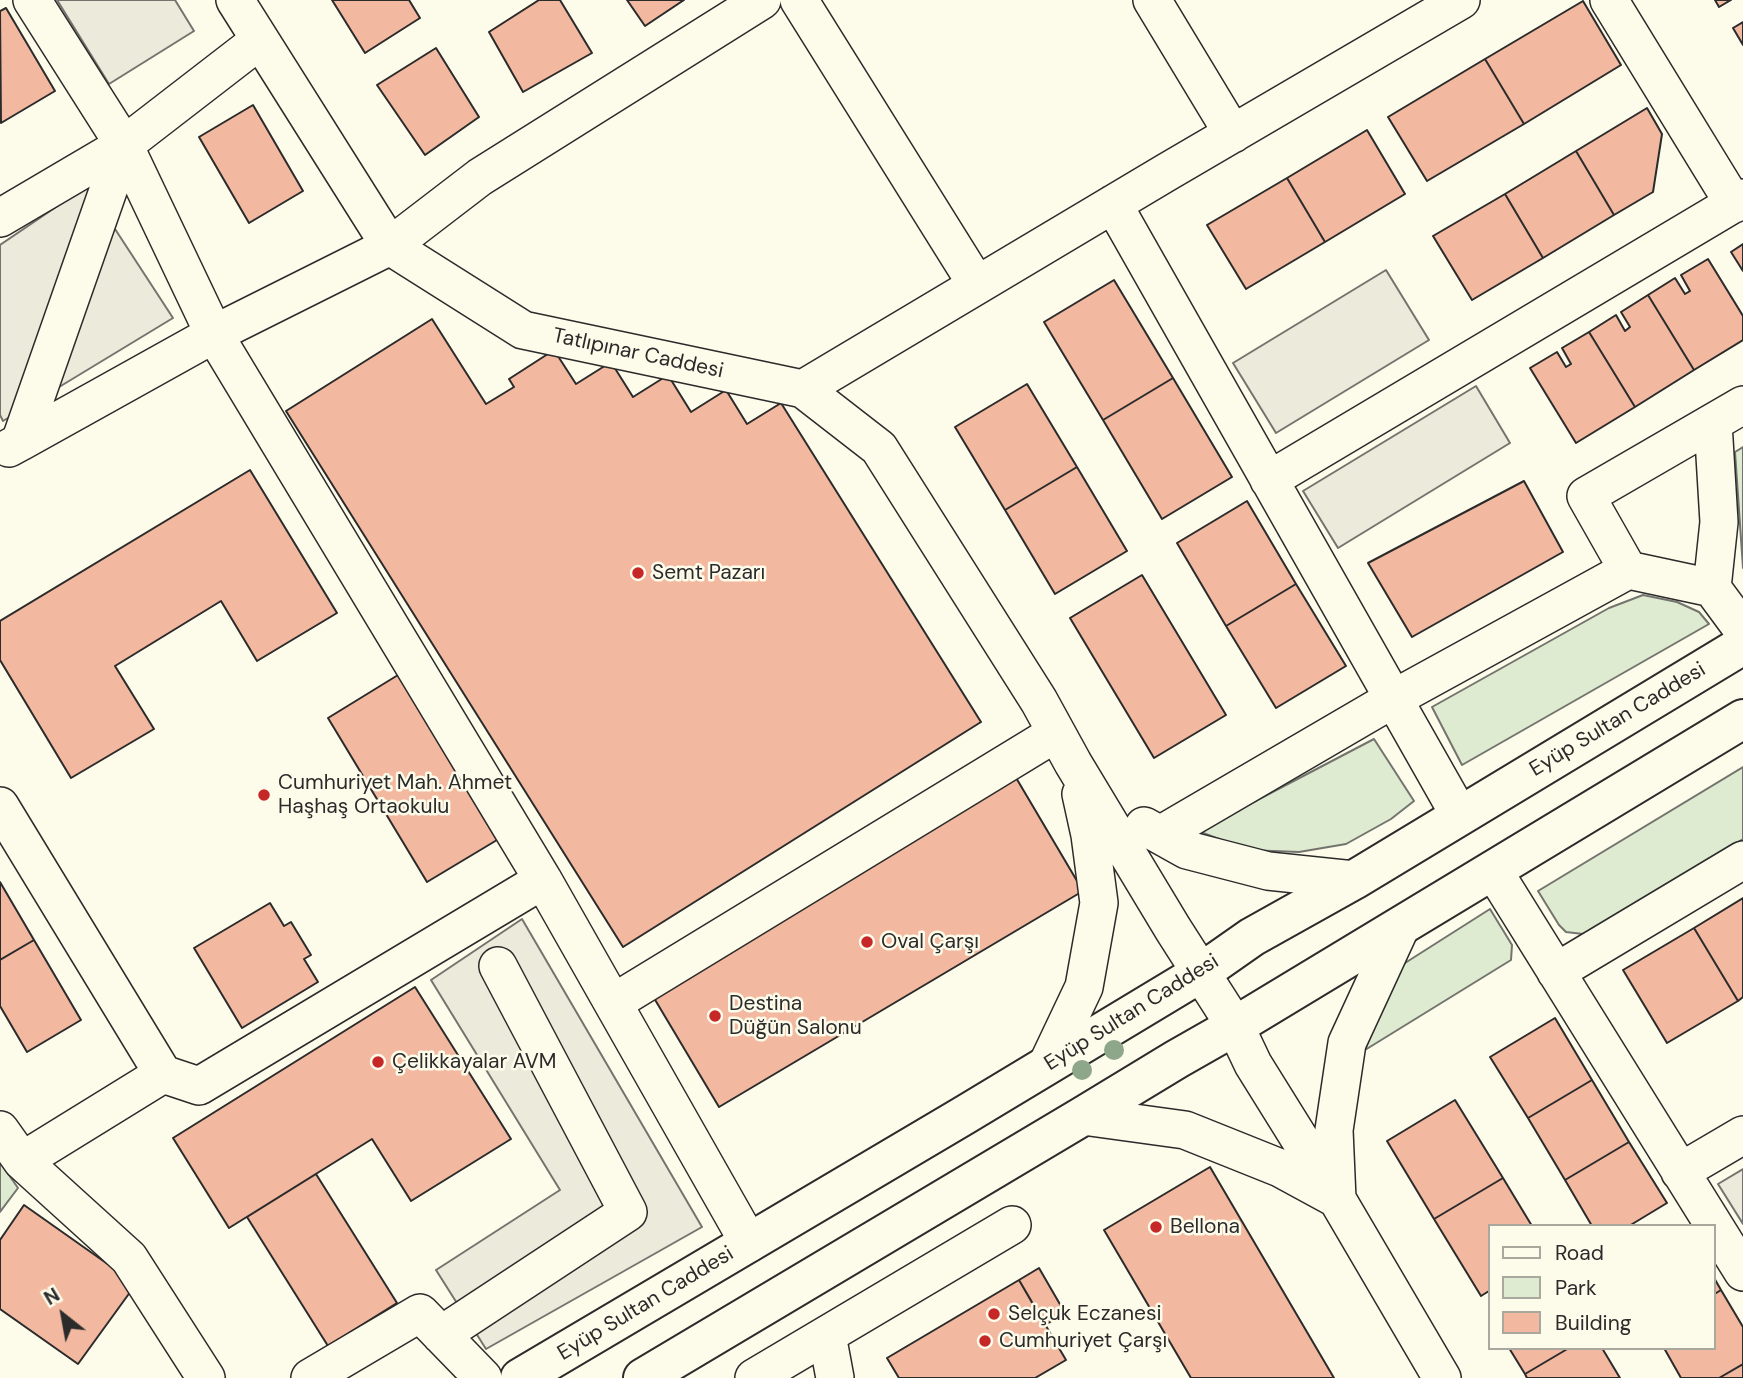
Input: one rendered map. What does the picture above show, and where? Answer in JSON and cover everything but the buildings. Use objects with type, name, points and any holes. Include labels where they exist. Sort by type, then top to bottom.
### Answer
[{"type":"main road","name":"Eyüp Sultan Caddesi","points":[[520,1378],[1047,1065],[1202,972],[1252,937],[1354,880],[1743,645]]},
{"type":"main road","points":[[643,1378],[1235,1026],[1743,719]]},
{"type":"street","points":[[32,0],[124,145],[214,334],[543,880],[749,1242]]},
{"type":"street","name":"Tatlıpınar Caddesi","points":[[235,0],[390,246],[523,330],[803,389],[879,448],[1039,701],[1065,748]]},
{"type":"street","points":[[10,448],[214,334],[390,246],[480,177],[762,0]]},
{"type":"street","points":[[799,0],[977,285]]},
{"type":"street","points":[[1152,0],[1233,134]]},
{"type":"street","points":[[803,389],[1461,0]]},
{"type":"street","points":[[1269,480],[1738,201],[1609,0]]},
{"type":"street","points":[[0,218],[124,145],[260,40]]},
{"type":"street","points":[[10,448],[124,145]]},
{"type":"street","points":[[1113,204],[1460,816]]},
{"type":"street","points":[[1628,570],[1586,496],[1728,414]]},
{"type":"street","points":[[1712,588],[1728,414]]},
{"type":"street","points":[[1160,835],[1393,699],[1628,570],[1712,588],[1743,630]]},
{"type":"street","points":[[613,1003],[1065,748]]},
{"type":"street","points":[[1065,748],[1132,820],[1187,850],[1268,871],[1354,880]]},
{"type":"street","points":[[1065,748],[1235,1026],[1253,1064],[1337,1199],[1442,1378]]},
{"type":"street","points":[[1047,1065],[1084,986],[1100,903],[1090,835],[1065,748]]},
{"type":"street","points":[[0,806],[163,1074],[199,1086],[543,880]]},
{"type":"street","points":[[1556,972],[1743,860]]},
{"type":"street","points":[[1493,870],[1713,1224]]},
{"type":"street","points":[[1337,1199],[1334,1130],[1348,1044],[1401,926]]},
{"type":"street","points":[[441,1335],[628,1212],[498,966]]},
{"type":"street","points":[[22,1161],[163,1074]]},
{"type":"street","points":[[1083,1116],[1185,1130],[1280,1168],[1337,1199]]},
{"type":"street","points":[[0,1130],[22,1161],[129,1258],[206,1378]]},
{"type":"street","points":[[1680,1172],[1743,1135]]},
{"type":"street","points":[[754,1378],[1012,1225]]},
{"type":"street","points":[[1715,1228],[1743,1272]]},
{"type":"street","points":[[310,1378],[420,1313],[483,1378]]},
{"type":"street","points":[[827,1335],[835,1378]]},
{"type":"green space","points":[[1743,447],[1743,568],[1735,452]]},
{"type":"green space","points":[[1643,595],[1677,602],[1699,612],[1709,624],[1462,765],[1432,707],[1609,608]]},
{"type":"green space","points":[[1374,739],[1414,801],[1391,819],[1346,844],[1299,852],[1248,850],[1198,831]]},
{"type":"green space","points":[[1743,767],[1743,839],[1598,928],[1583,934],[1566,932],[1559,925],[1538,891]]},
{"type":"green space","points":[[1490,909],[1512,945],[1511,960],[1365,1050],[1394,970]]},
{"type":"green space","points":[[0,1162],[18,1188],[0,1212]]},
{"type":"shaded area","points":[[57,0],[175,0],[194,31],[109,84]]},
{"type":"shaded area","points":[[87,186],[173,318],[3,421],[0,415],[0,245]]},
{"type":"shaded area","points":[[1386,270],[1429,340],[1276,433],[1233,363]]},
{"type":"shaded area","points":[[1476,386],[1510,443],[1338,548],[1303,491]]},
{"type":"shaded area","points":[[522,919],[702,1227],[486,1349],[436,1270],[560,1190],[431,980]]},
{"type":"shaded area","points":[[1743,1169],[1743,1224],[1718,1184]]},
{"type":"place","name":"Semt Pazarı","points":[[638,573]]},
{"type":"place","name":"Cumhuriyet Mah. Ahmet Haşhaş Ortaokulu","points":[[264,795]]},
{"type":"place","name":"Oval Çarşı","points":[[867,942]]},
{"type":"place","name":"Destina Düğün Salonu","points":[[715,1016]]},
{"type":"place","name":"Çelikkayalar AVM","points":[[378,1062]]},
{"type":"place","name":"Bellona","points":[[1156,1227]]},
{"type":"place","name":"Selçuk Eczanesi","points":[[994,1314]]},
{"type":"place","name":"Cumhuriyet Çarşı","points":[[985,1341]]}]
